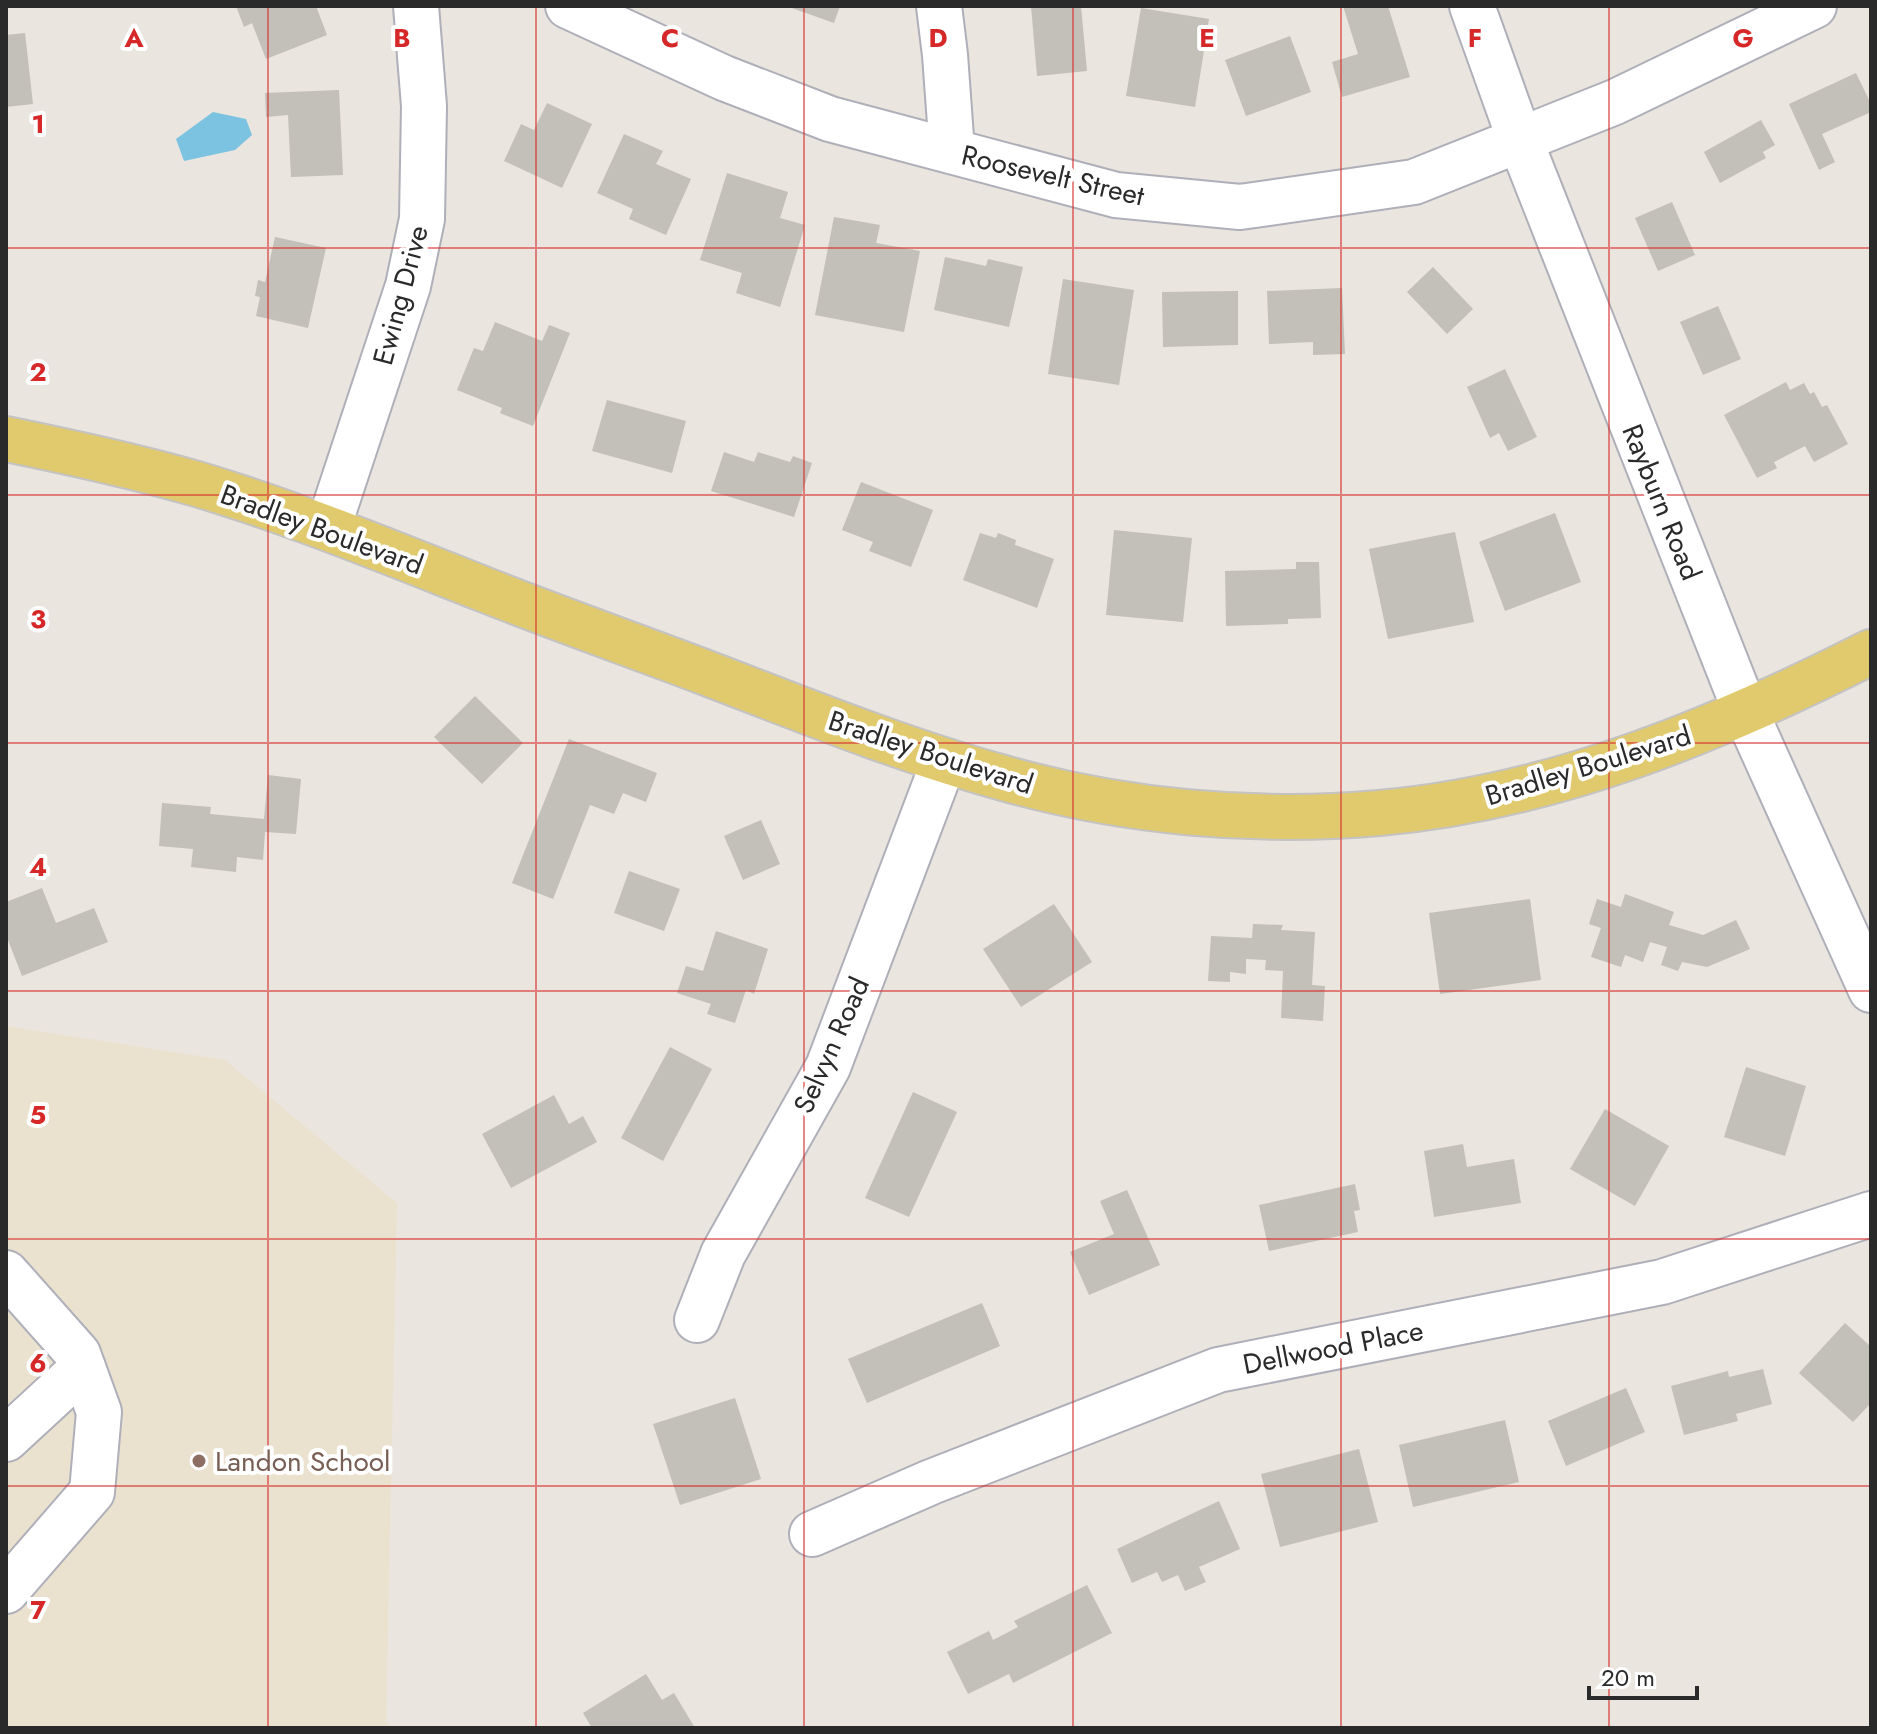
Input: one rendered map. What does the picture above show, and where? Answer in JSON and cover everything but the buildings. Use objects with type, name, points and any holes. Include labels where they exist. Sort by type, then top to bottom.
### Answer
[{"type":"main road","name":"Bradley Boulevard","points":[[6,439],[199,485],[328,528],[944,761],[1070,795],[1145,807],[1255,815],[1379,813],[1463,802],[1546,783],[1679,739],[1746,713],[1871,652]]},
{"type":"street","name":"Ewing Drive","points":[[328,528],[408,286],[422,219],[424,106],[416,6]]},
{"type":"street","name":"Roosevelt Street","points":[[568,6],[724,78],[830,119],[1116,195],[1240,207],[1414,182],[1615,102],[1814,6]]},
{"type":"street","points":[[939,6],[952,151]]},
{"type":"street","name":"Rayburn Road","points":[[1472,6],[1520,140],[1746,713],[1871,990]]},
{"type":"street","name":"Selvyn Road","points":[[697,1320],[723,1254],[828,1067],[944,761]]},
{"type":"street","name":"Dellwood Place","points":[[812,1534],[931,1482],[1218,1370],[1662,1282],[1871,1214]]},
{"type":"street","points":[[6,1273],[78,1354],[99,1412],[92,1492],[6,1591]]},
{"type":"street","points":[[6,1439],[83,1368]]},
{"type":"shaded area","name":"Landon School","points":[[6,1026],[225,1060],[397,1203],[386,1720],[390,1728],[6,1728]]},
{"type":"water","points":[[213,112],[246,119],[252,135],[235,150],[184,161],[176,139]]},
{"type":"place","name":"Landon School","points":[[199,1461]]}]
